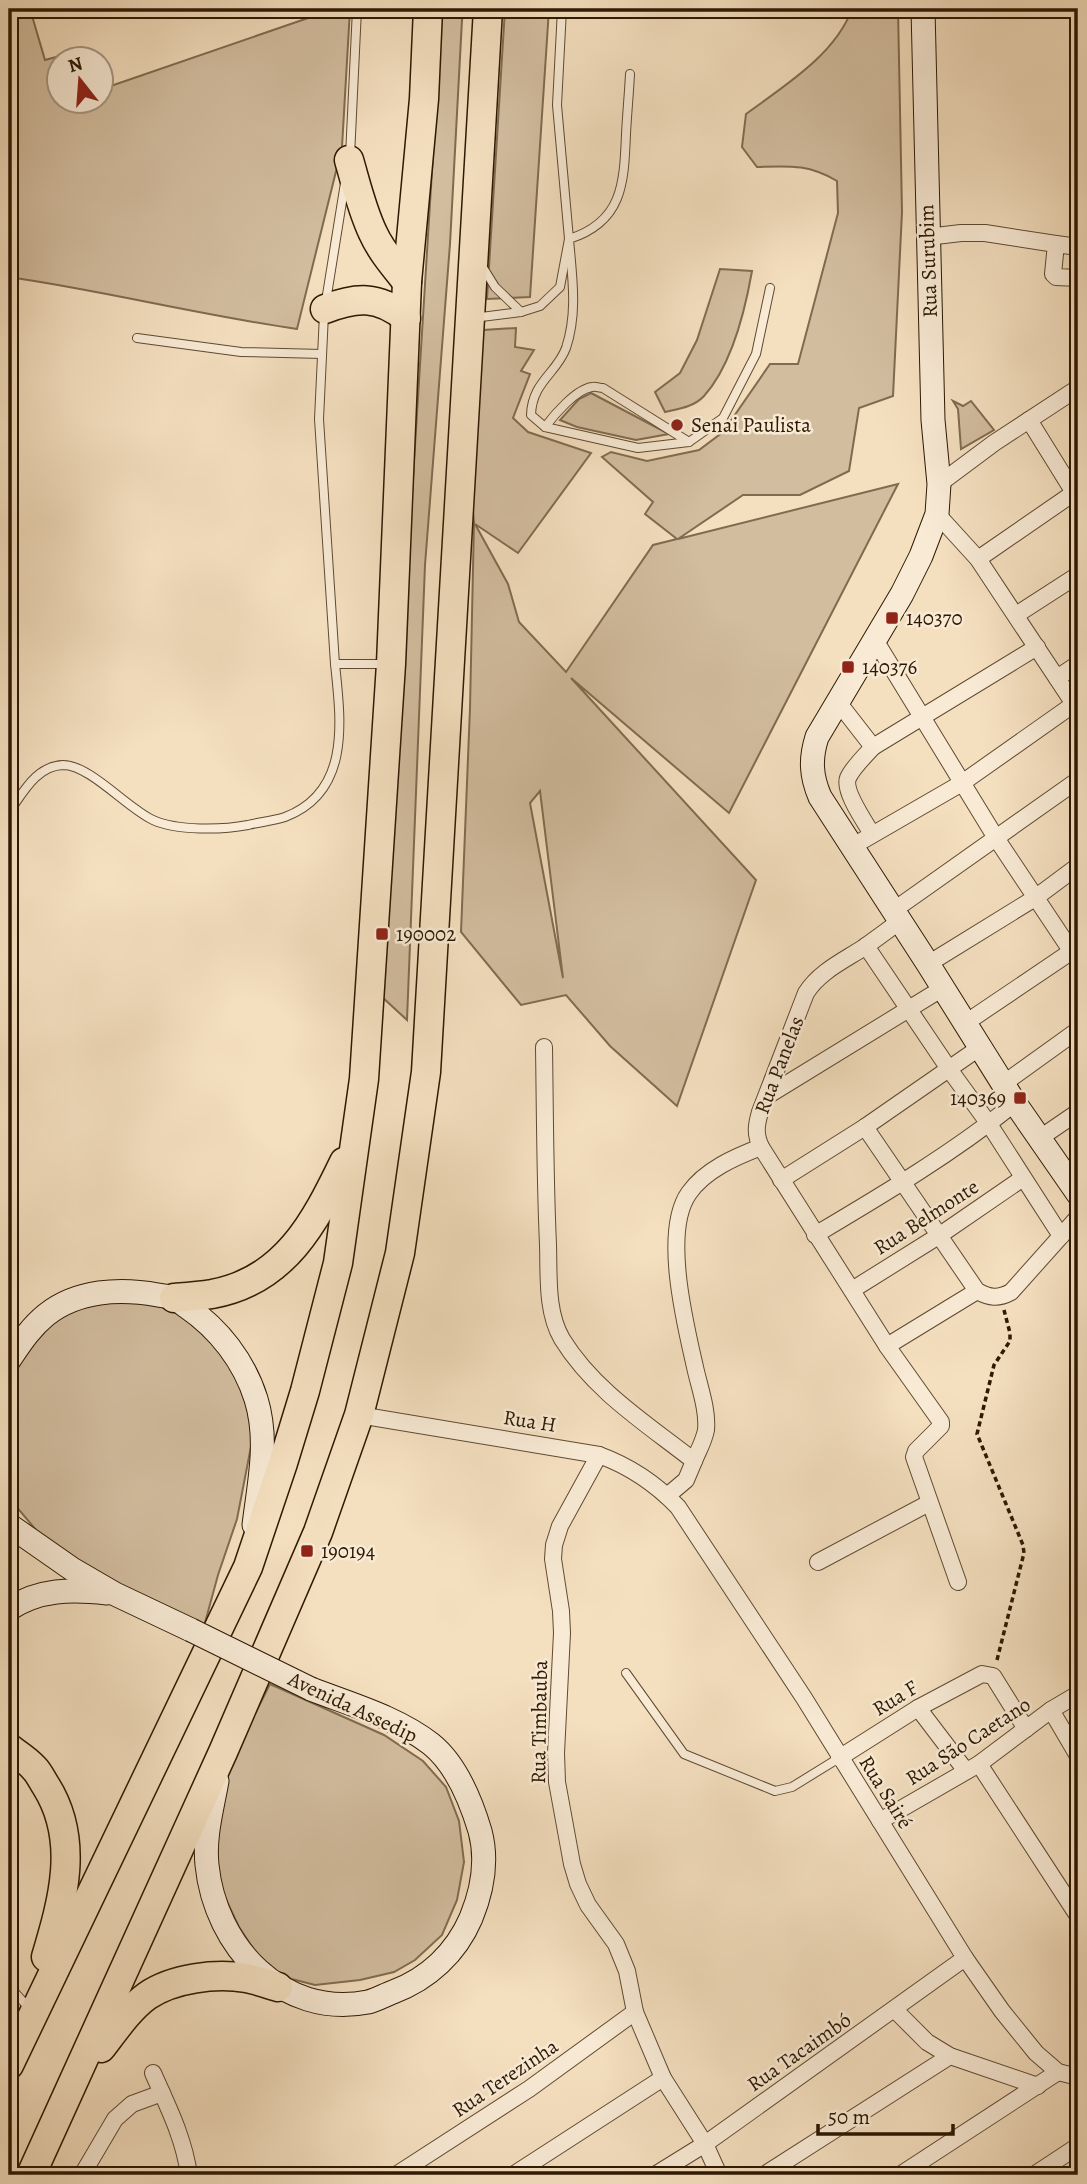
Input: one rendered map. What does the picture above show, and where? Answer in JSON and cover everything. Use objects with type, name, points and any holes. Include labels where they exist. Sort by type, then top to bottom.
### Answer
[{"type":"highway","points":[[9,2065],[248,1567],[301,1403],[338,1263],[364,1079],[391,664],[407,282],[424,99],[428,9]]},
{"type":"highway","points":[[36,2169],[223,1752],[318,1532],[359,1415],[400,1253],[426,1072],[488,9]]},
{"type":"highway","points":[[349,160],[373,233],[383,252],[407,282]]},
{"type":"highway","points":[[325,309],[346,301],[364,300],[384,304],[406,318]]},
{"type":"highway","points":[[174,1298],[213,1294],[244,1285],[270,1270],[284,1258],[303,1237],[322,1208],[356,1137]]},
{"type":"highway","points":[[9,1748],[35,1768],[54,1799],[63,1828],[67,1862],[62,1905],[27,2023]]},
{"type":"highway","points":[[56,2122],[67,2111],[100,2049],[146,1996],[160,1988],[183,1981],[218,1977],[245,1978],[278,1987]]},
{"type":"main road","name":"Rua Surubim","points":[[923,9],[933,420],[939,484],[937,514]]},
{"type":"main road","points":[[937,514],[907,584],[817,737],[811,756],[814,783],[820,797],[863,840],[897,915],[979,1048],[1078,1194]]},
{"type":"main road","points":[[9,1360],[19,1335],[59,1307],[93,1294],[110,1291],[132,1292],[174,1298],[201,1317],[224,1341],[243,1368],[256,1399],[262,1431],[263,1465],[248,1567]]},
{"type":"main road","name":"Avenida Assedip","points":[[9,1525],[72,1569],[115,1594],[311,1689],[396,1722],[433,1746],[454,1769],[476,1816],[485,1849],[479,1900],[467,1928],[432,1972],[403,1989],[368,2001],[336,2003],[303,1998],[278,1987],[250,1963],[228,1934],[214,1901],[206,1864],[207,1831],[223,1752]]},
{"type":"main road","points":[[9,1609],[33,1596],[55,1592],[79,1590],[115,1594]]},
{"type":"street","points":[[927,237],[985,233],[1078,247]]},
{"type":"street","points":[[1056,244],[1053,274],[1056,277],[1078,278]]},
{"type":"street","points":[[939,484],[1078,388]]},
{"type":"street","points":[[978,559],[1077,494],[1029,420]]},
{"type":"street","points":[[937,514],[978,559],[1016,615],[1037,647],[1076,707],[962,783],[863,840],[846,785],[852,771],[873,747],[1037,647]]},
{"type":"street","points":[[1016,615],[1078,575]]},
{"type":"street","points":[[875,640],[996,838],[1035,898],[1076,953],[964,1024]]},
{"type":"street","points":[[1057,678],[1078,664]]},
{"type":"street","points":[[838,702],[873,747]]},
{"type":"street","name":"Rua Panelas","points":[[929,1503],[914,1454],[941,1426],[941,1422],[887,1346],[815,1235],[761,1147],[755,1126],[806,993],[818,977],[866,946],[897,915],[996,838],[1078,780]]},
{"type":"street","points":[[928,964],[1035,898],[1078,866]]},
{"type":"street","points":[[866,946],[989,1124],[1061,1236]]},
{"type":"street","points":[[767,1096],[943,988]]},
{"type":"street","points":[[815,1235],[904,1183],[989,1124],[1009,1093],[1078,1030]]},
{"type":"street","points":[[544,1047],[547,1214],[550,1286],[555,1325],[591,1377],[617,1401],[694,1461]]},
{"type":"street","points":[[781,1180],[865,1127],[979,1048]]},
{"type":"street","points":[[1040,1138],[1078,1112]]},
{"type":"street","points":[[865,1127],[977,1291],[991,1297],[1000,1298],[1011,1292],[1078,1217]]},
{"type":"street","points":[[673,1501],[686,1480],[706,1431],[706,1417],[677,1270],[678,1220],[684,1202],[695,1185],[728,1162],[761,1147]]},
{"type":"street","name":"Rua Belmonte","points":[[852,1290],[940,1235],[1023,1178]]},
{"type":"street","points":[[887,1346],[977,1291]]},
{"type":"street","name":"Rua H","points":[[359,1415],[599,1455],[621,1463],[673,1501]]},
{"type":"street","name":"Rua Timbauba","points":[[599,1455],[560,1526],[554,1545],[553,1559],[562,1633],[556,1742],[557,1782],[578,1884],[588,1905],[616,1944],[627,1971],[635,2012],[663,2078],[705,2144],[719,2175]]},
{"type":"street","name":"Rua Sairé","points":[[673,1501],[804,1698],[965,1958],[1002,2011],[1036,2053],[1058,2072],[1078,2077]]},
{"type":"street","points":[[818,1562],[929,1503],[958,1582]]},
{"type":"street","name":"Rua F","points":[[839,1758],[918,1707],[974,1677],[987,1673],[993,1676]]},
{"type":"street","points":[[993,1676],[1026,1729]]},
{"type":"street","name":"Rua São Caetano","points":[[880,1821],[973,1767],[1078,1693]]},
{"type":"street","points":[[918,1707],[973,1767],[1078,1916]]},
{"type":"street","points":[[1051,1710],[1078,1756]]},
{"type":"street","name":"Rua Tacaimbó","points":[[655,2175],[705,2144],[965,1958]]},
{"type":"street","points":[[895,2010],[927,2042],[950,2056],[1038,2085]]},
{"type":"street","name":"Rua Terezinha","points":[[396,2175],[530,2089],[635,2012]]},
{"type":"street","points":[[764,2175],[950,2056]]},
{"type":"street","points":[[900,2175],[1058,2072]]},
{"type":"street","points":[[153,2073],[174,2118],[189,2175]]},
{"type":"street","points":[[513,2175],[663,2078]]},
{"type":"street","points":[[82,2175],[115,2119],[132,2104],[162,2093]]},
{"type":"street","points":[[1034,2175],[1078,2146]]},
{"type":"lane","points":[[9,812],[32,780],[52,767],[65,765],[81,769],[134,808],[161,824],[233,828],[290,814],[313,800],[326,786],[335,767],[339,731],[318,419],[325,309],[349,160],[357,9]]},
{"type":"lane","points":[[562,9],[557,105],[575,304],[565,350],[539,386],[531,405],[531,415],[545,428],[638,448],[689,442],[723,418],[756,354],[770,288]]},
{"type":"lane","points":[[569,239],[600,224],[611,212],[620,195],[625,161],[630,74]]},
{"type":"lane","points":[[469,318],[520,312],[540,306],[560,287],[569,239]]},
{"type":"lane","points":[[473,249],[495,287],[520,312]]},
{"type":"lane","points":[[137,338],[241,352],[322,354]]},
{"type":"lane","points":[[545,428],[553,416],[577,394],[591,387],[603,388],[689,442]]},
{"type":"lane","points":[[335,664],[391,664]]},
{"type":"lane","points":[[626,1673],[684,1754],[775,1791],[792,1787],[839,1758]]},
{"type":"lane","points":[[9,1986],[27,2023]]},
{"type":"path","points":[[993,1676],[1024,1553],[977,1434],[994,1365],[1010,1341],[1000,1298]]},
{"type":"shaded area","points":[[9,9],[30,9],[46,60],[46,116],[116,116],[116,84],[314,16],[315,9],[350,9],[342,147],[297,329],[9,277]]},
{"type":"shaded area","points":[[442,9],[465,9],[462,20],[450,244],[425,565],[407,1020],[381,996]]},
{"type":"shaded area","points":[[505,9],[549,9],[530,297],[487,299]]},
{"type":"shaded area","points":[[852,9],[898,9],[902,212],[893,396],[859,408],[849,471],[800,495],[743,495],[678,539],[898,484],[729,813],[571,678],[756,880],[677,1106],[610,1046],[566,995],[521,1005],[461,932],[470,708],[474,522],[472,501],[483,330],[516,328],[515,347],[534,350],[521,371],[530,374],[513,418],[528,432],[591,453],[518,553],[475,524],[508,584],[519,622],[566,672],[653,545],[677,539],[645,514],[653,502],[602,457],[611,452],[647,461],[699,450],[723,432],[770,364],[798,364],[838,213],[837,181],[808,169],[757,167],[742,147],[746,114],[807,68],[834,41]],"holes":[[[540,791],[563,978],[530,803]]]},
{"type":"shaded area","points":[[720,269],[752,271],[730,353],[714,383],[700,400],[665,412],[655,392],[680,373],[697,340]]},
{"type":"shaded area","points":[[591,393],[669,434],[636,440],[577,427],[560,420],[579,399]]},
{"type":"shaded area","points":[[953,401],[963,406],[971,401],[994,430],[961,449],[958,409]]},
{"type":"shaded area","points":[[112,1292],[168,1302],[227,1355],[250,1397],[254,1431],[237,1519],[203,1630],[116,1584],[42,1537],[9,1498],[9,1382],[49,1318]]},
{"type":"shaded area","points":[[270,1684],[384,1735],[423,1761],[446,1787],[459,1821],[464,1862],[457,1900],[442,1935],[415,1960],[394,1972],[360,1980],[315,1985],[284,1977],[262,1962],[239,1927],[223,1893],[212,1863],[225,1784],[238,1748]]},
{"type":"place","name":"Senai Paulista","points":[[677,425]]},
{"type":"place","name":"140370","points":[[892,618]]},
{"type":"place","name":"140376","points":[[848,667]]},
{"type":"place","name":"190002","points":[[382,934]]},
{"type":"place","name":"140369","points":[[1020,1098]]},
{"type":"place","name":"190194","points":[[307,1551]]}]
